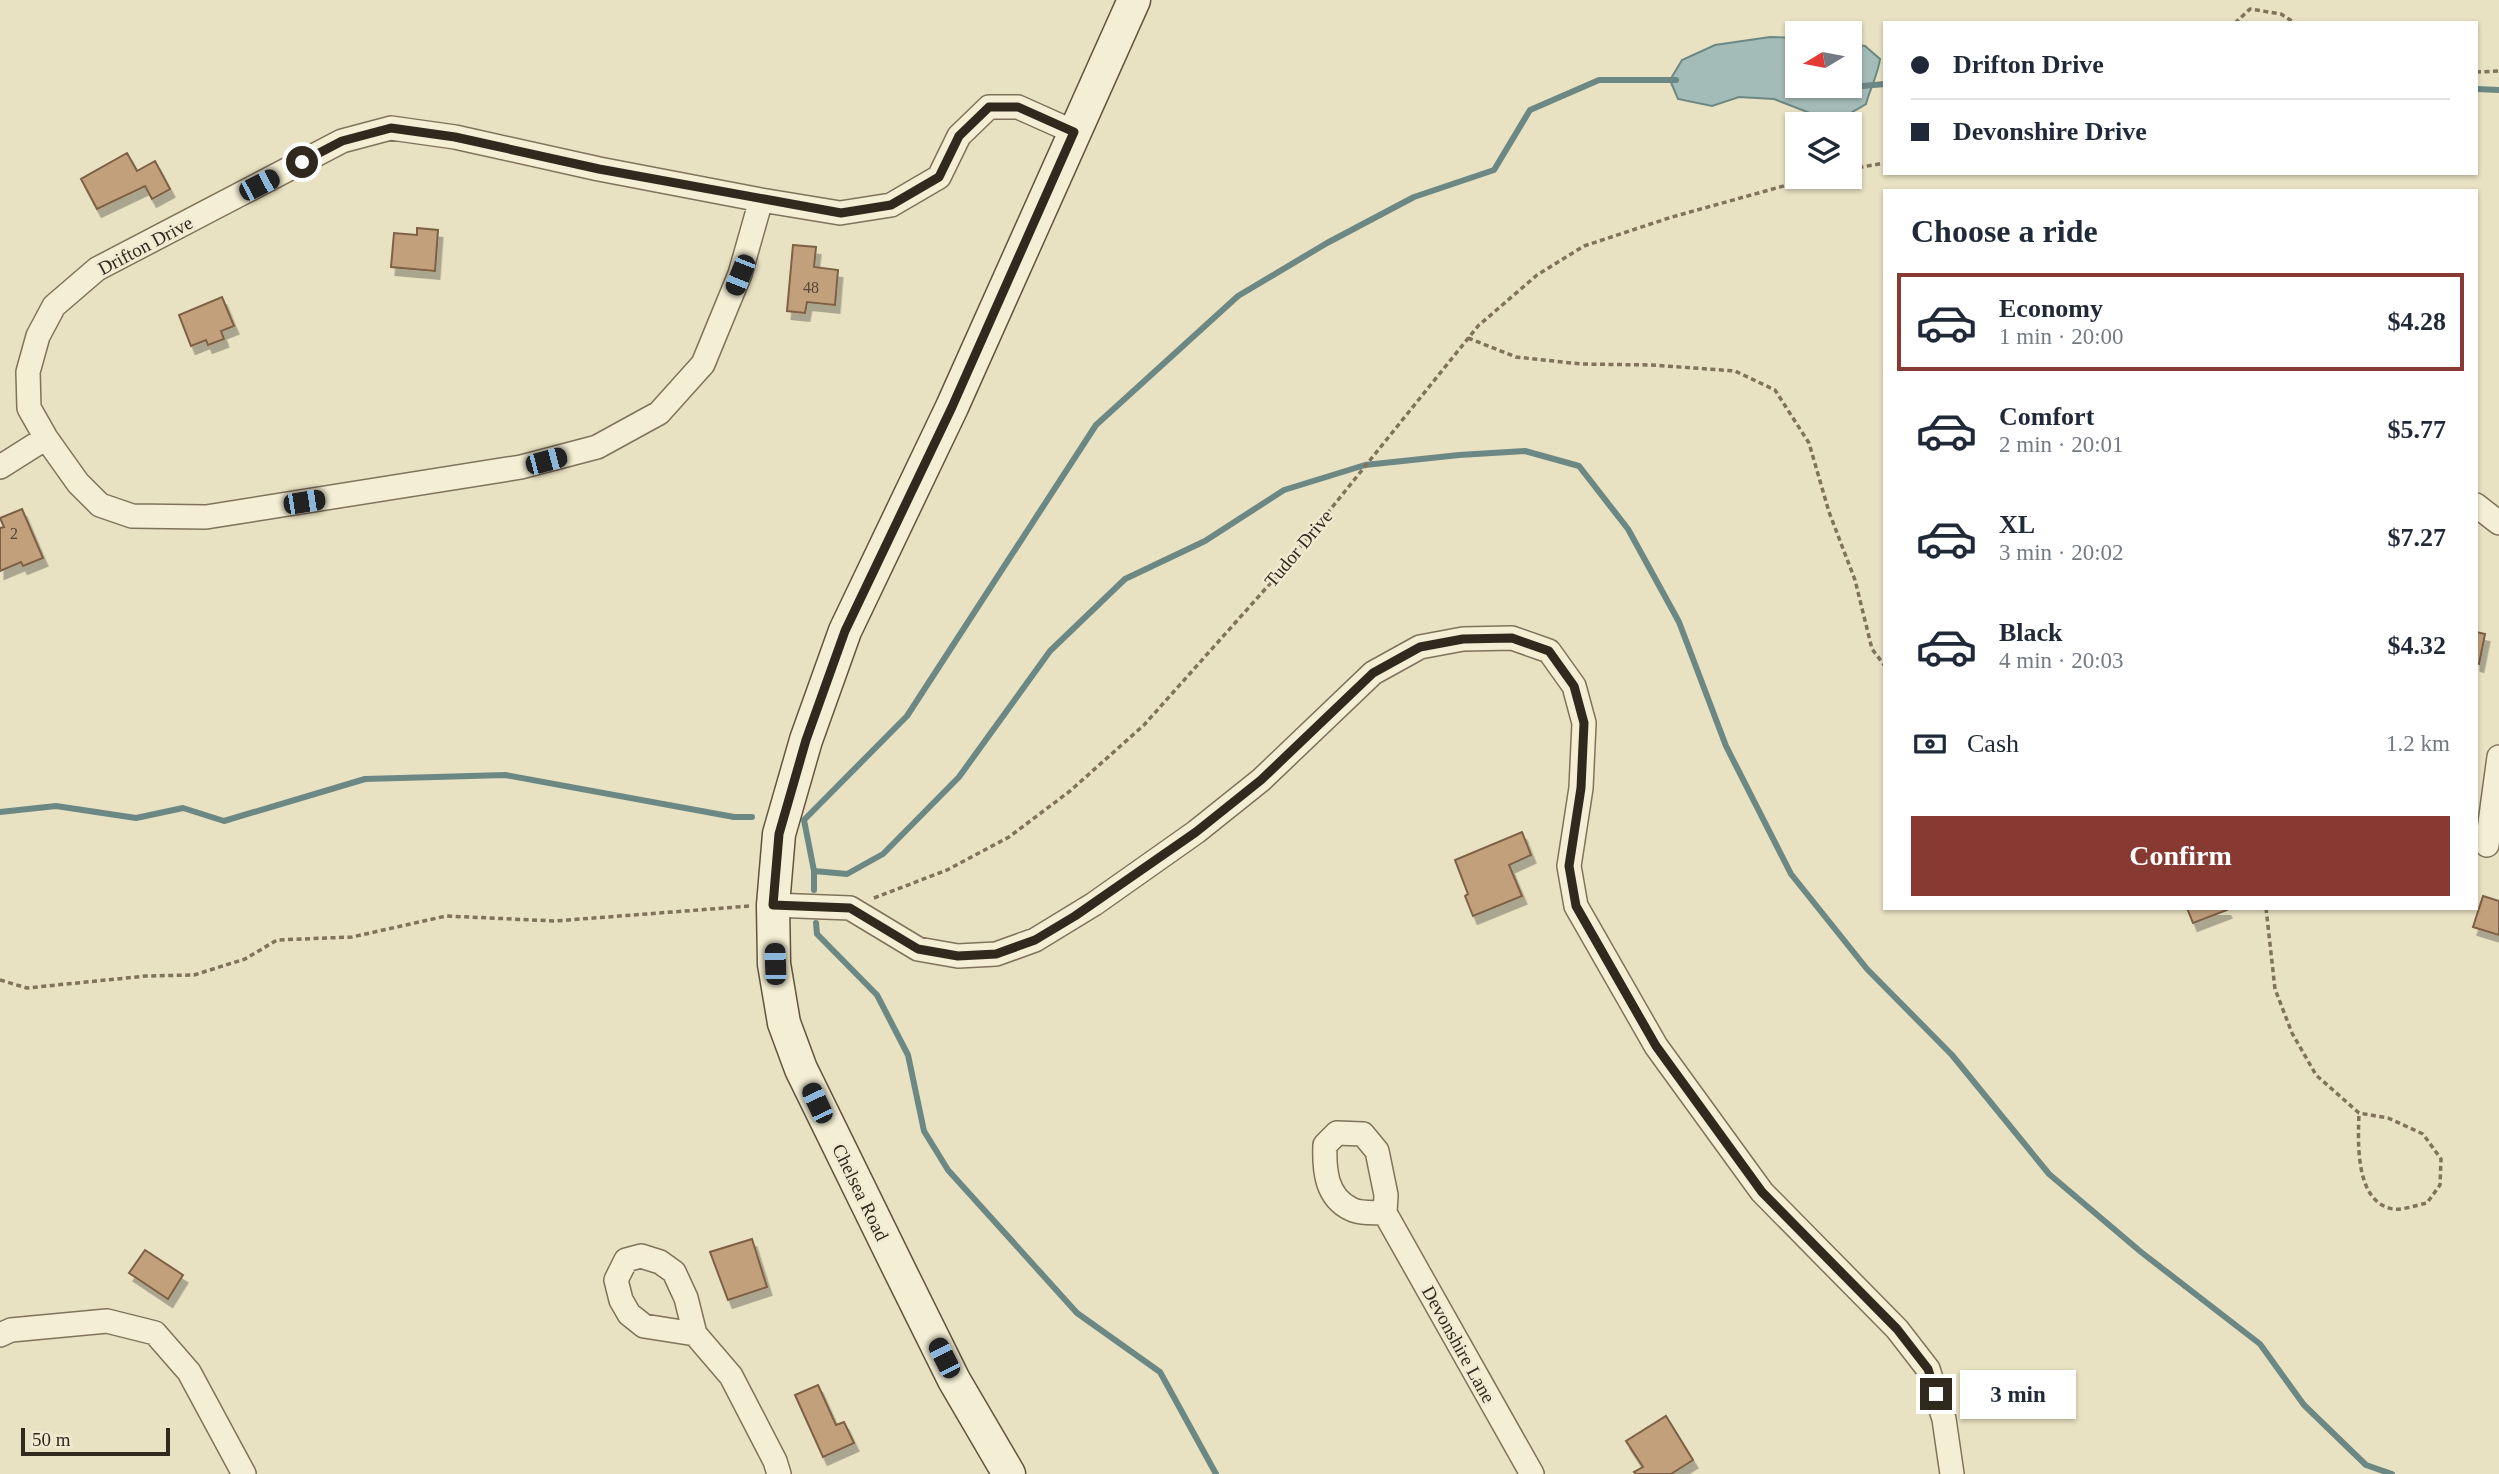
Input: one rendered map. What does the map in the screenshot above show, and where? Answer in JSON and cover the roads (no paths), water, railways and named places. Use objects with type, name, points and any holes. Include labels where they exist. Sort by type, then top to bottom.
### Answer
[{"type":"street","name":"Chelsea Road","points":[[1009,1474],[954,1380],[801,1069],[784,1023],[775,964],[773,905],[779,834],[806,740],[845,631],[952,407],[1134,0]]},
{"type":"street","name":"Drifton Drive","points":[[761,200],[740,275],[703,364],[659,412],[597,447],[521,467],[206,517],[132,516],[100,505],[78,483],[46,439],[29,408],[27,372],[38,336],[54,306],[97,269],[342,141],[391,128],[455,137],[599,169],[841,213],[891,205],[939,177],[959,136],[989,107],[1018,107],[1074,132]]},
{"type":"street","points":[[0,467],[46,439]]},
{"type":"street","points":[[2478,507],[2499,523]]},
{"type":"street","points":[[773,905],[850,908],[918,949],[958,956],[996,954],[1035,940],[1094,904],[1196,832],[1261,780],[1373,673],[1420,647],[1463,639],[1512,638],[1549,651],[1574,686],[1584,723],[1581,788],[1569,866],[1576,906],[1656,1046],[1762,1192],[1897,1329],[1928,1369],[1944,1419],[1952,1474]]},
{"type":"street","points":[[2488,846],[2499,757]]},
{"type":"street","name":"Devonshire Lane","points":[[1385,1213],[1532,1474]]},
{"type":"street","points":[[0,1335],[11,1330],[107,1321],[155,1333],[189,1372],[244,1474]]},
{"type":"street","points":[[695,1334],[731,1376],[775,1461],[779,1474]]},
{"type":"water","points":[[1770,37],[1785,38],[1785,98],[1862,98],[1862,46],[1880,59],[1866,104],[1852,112],[1807,112],[1774,99],[1739,97],[1712,106],[1678,99],[1670,80],[1682,60],[1715,45]]},
{"type":"waterway","points":[[1676,80],[1599,80],[1530,110],[1494,170],[1414,197],[1327,243],[1238,296],[1096,425],[907,716],[804,820],[814,871],[847,874],[883,854],[959,777],[1050,651],[1125,579],[1205,541],[1284,490],[1365,465],[1459,455],[1525,451],[1579,466],[1628,529],[1679,622],[1726,746],[1791,874],[1867,969],[1952,1055],[2049,1174],[2141,1252],[2260,1344],[2304,1405],[2366,1465],[2392,1474]]},
{"type":"waterway","points":[[1862,86],[1883,84]]},
{"type":"waterway","points":[[2478,89],[2499,90]]},
{"type":"waterway","points":[[0,812],[56,806],[136,818],[183,808],[224,821],[365,779],[505,775],[734,817],[752,817]]},
{"type":"waterway","points":[[814,871],[814,890]]},
{"type":"waterway","points":[[816,923],[817,934],[877,995],[908,1055],[924,1131],[948,1170],[1077,1313],[1160,1372],[1216,1474]]}]
